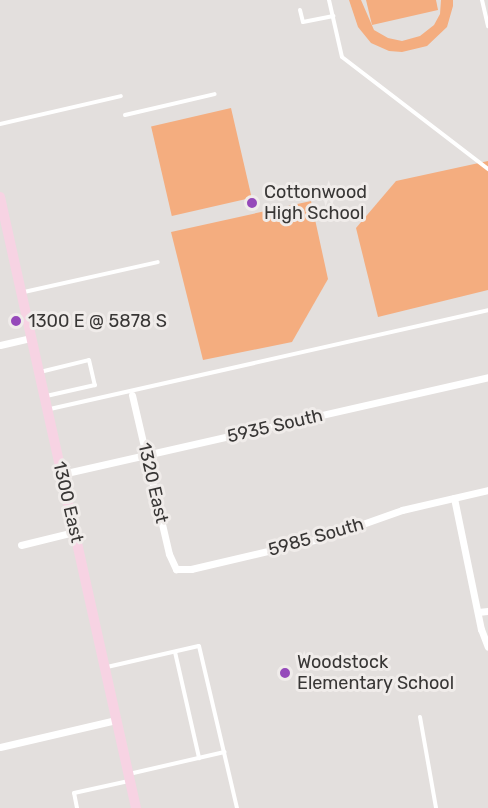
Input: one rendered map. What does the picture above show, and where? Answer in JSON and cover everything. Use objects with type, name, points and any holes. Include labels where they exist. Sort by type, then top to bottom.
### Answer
[{"type":"main road","name":"1300 East","points":[[0,196],[136,808]]},
{"type":"street","points":[[0,345],[31,338]]},
{"type":"street","name":"5935 South","points":[[62,474],[488,377]]},
{"type":"street","name":"1320 East","points":[[132,395],[169,554],[176,569]]},
{"type":"street","name":"5985 South","points":[[176,569],[192,569],[323,538],[402,510],[488,490]]},
{"type":"street","points":[[454,498],[478,612],[488,646]]},
{"type":"street","points":[[21,545],[74,532]]},
{"type":"street","points":[[478,612],[488,610]]},
{"type":"street","points":[[0,747],[116,720]]},
{"type":"lane","points":[[329,0],[342,57],[488,169]]},
{"type":"lane","points":[[482,0],[488,26]]},
{"type":"lane","points":[[300,10],[303,22],[333,16]]},
{"type":"lane","points":[[125,114],[215,94]]},
{"type":"lane","points":[[0,124],[121,96]]},
{"type":"lane","points":[[21,293],[158,262]]},
{"type":"lane","points":[[47,410],[488,310]]},
{"type":"lane","points":[[28,323],[63,315]]},
{"type":"lane","points":[[39,372],[89,360],[95,385],[44,397]]},
{"type":"lane","points":[[105,668],[199,646],[237,808]]},
{"type":"lane","points":[[175,652],[199,758]]},
{"type":"lane","points":[[420,717],[436,808]]},
{"type":"lane","points":[[77,808],[74,793],[224,752]]},
{"type":"shaded area","points":[[349,0],[361,0],[374,30],[388,38],[402,41],[420,36],[434,25],[440,14],[441,0],[453,0],[453,6],[447,27],[427,46],[402,52],[389,51],[371,43],[358,27]]},
{"type":"shaded area","points":[[366,0],[436,0],[438,10],[372,25]]},
{"type":"shaded area","points":[[231,108],[252,198],[172,216],[151,126]]},
{"type":"shaded area","points":[[488,161],[488,290],[378,317],[356,228],[396,181]]},
{"type":"shaded area","points":[[311,201],[328,279],[292,342],[203,360],[171,232]]},
{"type":"place","name":"Cottonwood High School","points":[[252,203]]},
{"type":"place","name":"1300 E @ 5878 S","points":[[16,321]]},
{"type":"place","name":"Woodstock Elementary School","points":[[285,673]]}]
